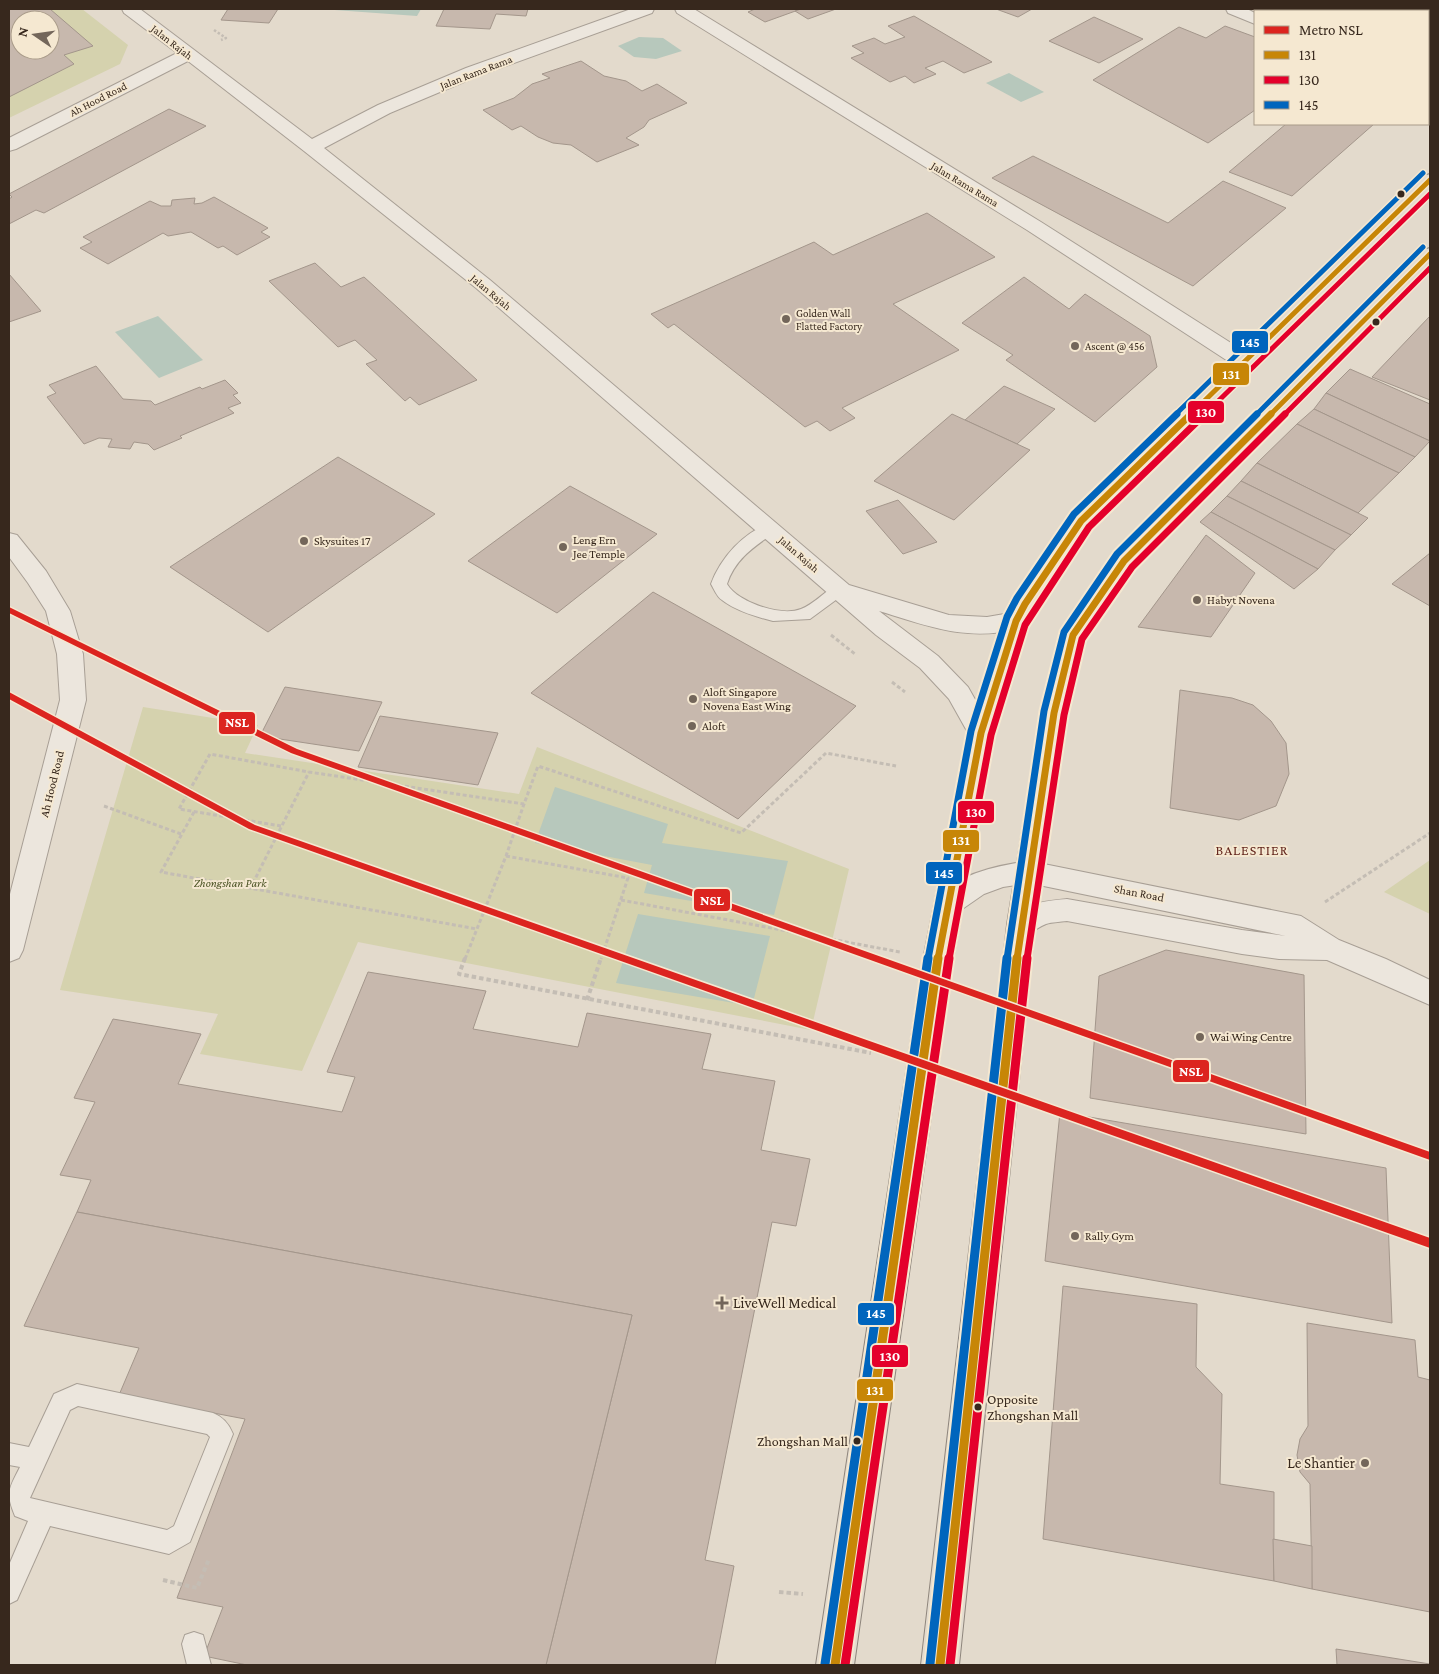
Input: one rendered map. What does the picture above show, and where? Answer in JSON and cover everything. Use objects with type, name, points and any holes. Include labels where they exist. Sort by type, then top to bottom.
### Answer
[{"type":"main road","points":[[835,1665],[906,1163],[938,960],[981,733],[1016,621],[1025,604],[1081,521],[1430,180]]},
{"type":"main road","points":[[940,1665],[1021,924],[1054,713],[1073,635],[1124,561],[1430,254]]},
{"type":"street","name":"Jalan Rajah","points":[[130,9],[310,147],[482,284],[885,629],[929,662],[959,693],[981,733]]},
{"type":"street","name":"Jalan Rama Rama","points":[[310,147],[384,109],[472,72],[646,9]]},
{"type":"street","name":"Jalan Rama Rama","points":[[683,9],[1034,226],[1245,362]]},
{"type":"street","points":[[1234,9],[1254,19]]},
{"type":"street","name":"Ah Hood Road","points":[[9,145],[189,54]]},
{"type":"street","name":"Ah Hood Road","points":[[9,541],[38,577],[58,611],[70,654],[73,700],[9,950]]},
{"type":"street","name":"Jalan Rajah","points":[[839,590],[948,623],[987,626],[1016,621]]},
{"type":"street","name":"Shan Road","points":[[948,904],[974,886],[1000,876],[1028,872],[1290,924],[1329,948],[1376,967],[1430,993]]},
{"type":"street","name":"Shan Road","points":[[1021,924],[1041,913],[1067,910],[1242,942],[1279,947],[1329,948]]},
{"type":"lane","points":[[770,529],[737,552],[723,569],[720,584],[726,596],[743,606],[773,616],[804,615],[839,590]]},
{"type":"lane","points":[[77,1395],[214,1424],[222,1434],[182,1534],[169,1542],[23,1508],[18,1496],[34,1459],[62,1402],[77,1395]]},
{"type":"lane","points":[[9,1454],[34,1459]]},
{"type":"lane","points":[[9,1592],[43,1514]]},
{"type":"path","points":[[871,1053],[459,974],[506,856],[538,766],[741,833],[826,753],[896,766]]},
{"type":"path","points":[[281,826],[179,809],[210,754],[309,772],[524,804]]},
{"type":"path","points":[[250,889],[309,772]]},
{"type":"path","points":[[104,806],[181,834]]},
{"type":"path","points":[[194,812],[161,872],[477,928]]},
{"type":"path","points":[[1290,924],[1430,833]]},
{"type":"path","points":[[506,856],[628,878],[587,1000]]},
{"type":"path","points":[[621,900],[938,960]]},
{"type":"green space","points":[[9,9],[82,9],[128,45],[120,64],[9,118]]},
{"type":"green space","name":"Zhongshan Park","points":[[143,707],[258,725],[245,753],[519,794],[537,747],[849,869],[811,1030],[358,942],[302,1071],[200,1054],[218,1014],[60,990]]},
{"type":"green space","points":[[1430,860],[1430,914],[1384,892]]},
{"type":"shaded area","points":[[321,9],[421,9],[417,16]]},
{"type":"shaded area","points":[[639,37],[663,38],[682,51],[656,59],[634,57],[618,46]]},
{"type":"shaded area","points":[[1009,73],[1044,92],[1021,102],[986,83]]},
{"type":"shaded area","points":[[158,316],[203,360],[159,378],[115,332]]},
{"type":"shaded area","points":[[555,787],[668,824],[662,843],[788,861],[774,915],[644,893],[652,865],[535,843]]},
{"type":"shaded area","points":[[638,914],[770,936],[752,1006],[616,983]]},
{"type":"building","points":[[9,9],[51,10],[10,10],[10,60],[60,60],[60,18],[93,46],[64,55],[74,64],[9,97]]},
{"type":"building","points":[[228,9],[278,9],[269,23],[221,20]]},
{"type":"building","points":[[444,9],[528,9],[526,16],[496,14],[490,29],[436,26]]},
{"type":"building","points":[[755,9],[801,9],[765,22],[748,12]]},
{"type":"building","points":[[801,9],[836,9],[808,19],[795,11]]},
{"type":"building","points":[[996,9],[1032,9],[1018,17]]},
{"type":"building","points":[[1272,9],[1378,10],[1274,10]]},
{"type":"building","points":[[914,16],[992,62],[964,73],[943,61],[925,68],[936,74],[914,83],[905,76],[890,82],[851,58],[864,53],[852,46],[874,38],[885,44],[905,37],[888,26]]},
{"type":"building","points":[[1094,17],[1143,39],[1099,63],[1049,41]]},
{"type":"building","points":[[1225,26],[1254,37],[1254,111],[1208,143],[1093,80],[1179,27],[1206,38]]},
{"type":"building","points":[[1429,34],[1430,34],[1429,86]]},
{"type":"building","points":[[581,61],[604,76],[626,81],[642,91],[657,84],[687,103],[649,120],[644,127],[626,138],[639,145],[597,162],[571,145],[553,143],[538,137],[521,126],[512,130],[483,110],[514,98],[532,84],[550,78],[542,74]]},
{"type":"building","points":[[169,109],[206,126],[44,213],[36,210],[9,224],[9,199],[12,197],[9,194]]},
{"type":"building","points":[[1285,125],[1373,125],[1292,196],[1229,172]]},
{"type":"building","points":[[1033,156],[1168,223],[1223,181],[1286,208],[1193,286],[992,178]]},
{"type":"building","points":[[214,197],[268,228],[261,232],[270,237],[237,255],[223,246],[218,248],[191,232],[168,236],[163,233],[108,264],[80,248],[92,242],[83,237],[150,201],[161,206],[171,206],[172,200],[195,198],[194,204],[202,203]]},
{"type":"building","name":"Golden Wall Flatted Factory","points":[[927,213],[995,257],[893,304],[959,350],[842,408],[855,418],[830,431],[817,421],[805,427],[674,324],[668,328],[651,314],[814,242],[833,255]]},
{"type":"building","points":[[315,263],[341,287],[364,277],[477,380],[419,405],[410,397],[405,401],[366,364],[377,360],[355,340],[338,347],[269,281]]},
{"type":"building","points":[[9,274],[41,311],[9,322]]},
{"type":"building","name":"Ascent @ 456","points":[[1024,277],[1069,309],[1085,294],[1150,336],[1157,367],[1095,422],[1006,360],[1013,355],[962,323]]},
{"type":"building","points":[[1430,316],[1430,400],[1372,377]]},
{"type":"building","points":[[96,366],[123,399],[151,401],[155,405],[200,387],[202,389],[225,380],[238,393],[233,395],[241,403],[228,408],[234,413],[180,436],[182,438],[154,450],[148,444],[134,442],[130,449],[108,447],[112,439],[99,438],[84,444],[47,397],[56,393],[49,385]]},
{"type":"building","points":[[1350,369],[1430,404],[1430,441],[1326,393]]},
{"type":"building","points":[[1004,386],[1055,409],[1017,444],[965,420]]},
{"type":"building","points":[[1326,393],[1430,441],[1415,457],[1314,409]]},
{"type":"building","points":[[1314,409],[1415,457],[1399,473],[1297,424]]},
{"type":"building","points":[[952,414],[1030,450],[954,520],[874,481]]},
{"type":"building","points":[[1297,424],[1399,473],[1358,513],[1257,463]]},
{"type":"building","name":"Skysuites 17","points":[[338,457],[435,514],[268,632],[170,567]]},
{"type":"building","points":[[1257,463],[1368,518],[1351,535],[1241,481]]},
{"type":"building","points":[[1241,481],[1351,535],[1335,550],[1227,496]]},
{"type":"building","name":"Leng Ern Jee Temple","points":[[570,486],[657,534],[557,613],[468,561]]},
{"type":"building","points":[[1227,496],[1335,550],[1318,569],[1211,512]]},
{"type":"building","points":[[898,500],[937,542],[903,554],[866,511]]},
{"type":"building","points":[[1211,512],[1318,569],[1294,589],[1200,522]]},
{"type":"building","name":"Habyt Novena","points":[[1206,535],[1255,573],[1211,637],[1138,627]]},
{"type":"building","points":[[1430,553],[1430,606],[1392,584]]},
{"type":"building","name":"Aloft Singapore Novena East Wing","points":[[653,592],[856,706],[738,819],[531,693]]},
{"type":"building","points":[[285,687],[382,702],[359,751],[260,736]]},
{"type":"building","points":[[1180,690],[1232,698],[1253,705],[1271,721],[1286,743],[1289,774],[1276,806],[1239,820],[1170,808]]},
{"type":"building","points":[[380,716],[498,733],[478,785],[358,767]]},
{"type":"building","name":"Wai Wing Centre","points":[[1166,950],[1304,975],[1306,1134],[1090,1098],[1099,976]]},
{"type":"building","points":[[368,972],[486,991],[473,1029],[578,1047],[587,1013],[711,1034],[702,1069],[775,1081],[761,1150],[810,1159],[796,1226],[772,1222],[705,1560],[734,1566],[715,1665],[546,1665],[632,1315],[77,1212],[91,1180],[60,1175],[95,1102],[74,1098],[113,1019],[201,1034],[178,1084],[342,1112],[355,1077],[327,1072]]},
{"type":"building","points":[[1060,1112],[1386,1168],[1392,1323],[1045,1261]]},
{"type":"building","points":[[77,1212],[632,1315],[546,1665],[247,1665],[204,1656],[223,1607],[177,1598],[245,1419],[119,1395],[139,1348],[24,1326]]},
{"type":"building","points":[[1063,1286],[1197,1304],[1196,1367],[1222,1394],[1220,1484],[1274,1492],[1274,1581],[1043,1539]]},
{"type":"building","name":"Le Shantier","points":[[1307,1323],[1415,1340],[1418,1377],[1430,1380],[1430,1612],[1312,1589],[1310,1484],[1300,1472],[1297,1455],[1300,1439],[1308,1426]]},
{"type":"building","points":[[1273,1539],[1312,1546],[1312,1589],[1274,1581]]},
{"type":"building","points":[[1336,1649],[1430,1664],[1430,1665],[1337,1665]]},
{"type":"metro line","name":"NSL","points":[[9,610],[294,751],[1430,1156]]},
{"type":"metro line","name":"NSL","points":[[9,695],[252,827],[1430,1243]]},
{"type":"transit line","name":"145","points":[[825,1664],[928,958],[971,731],[1007,617],[1017,598],[1074,514],[1423,173]]},
{"type":"transit line","name":"131","points":[[835,1665],[938,960],[981,733],[1016,621],[1025,604],[1081,521],[1430,180]]},
{"type":"transit line","name":"130","points":[[845,1665],[948,962],[991,735],[1025,625],[1089,527],[1430,194]]},
{"type":"transit line","name":"145","points":[[930,1664],[1011,924],[1044,711],[1064,632],[1117,554],[1423,247]]},
{"type":"transit line","name":"131","points":[[940,1665],[1021,925],[1054,713],[1073,635],[1124,561],[1430,254]]},
{"type":"transit line","name":"130","points":[[950,1665],[1031,926],[1064,715],[1082,639],[1132,567],[1430,268]]},
{"type":"place","name":"Golden Wall Flatted Factory","points":[[786,319]]},
{"type":"place","name":"Ascent @ 456","points":[[1075,346]]},
{"type":"place","name":"Skysuites 17","points":[[304,541]]},
{"type":"place","name":"Leng Ern Jee Temple","points":[[563,547]]},
{"type":"place","name":"Habyt Novena","points":[[1197,600]]},
{"type":"place","name":"Aloft Singapore Novena East Wing","points":[[693,699]]},
{"type":"place","name":"Aloft","points":[[692,726]]},
{"type":"place","name":"Wai Wing Centre","points":[[1200,1037]]},
{"type":"place","name":"Rally Gym","points":[[1075,1236]]},
{"type":"place","name":"LiveWell Medical","points":[[722,1303]]},
{"type":"place","name":"Opposite Zhongshan Mall","points":[[978,1407]]},
{"type":"place","name":"Zhongshan Mall","points":[[857,1441]]},
{"type":"place","name":"Le Shantier","points":[[1365,1463]]},
{"type":"district","name":"BALESTIER","points":[[1252,850]]}]
